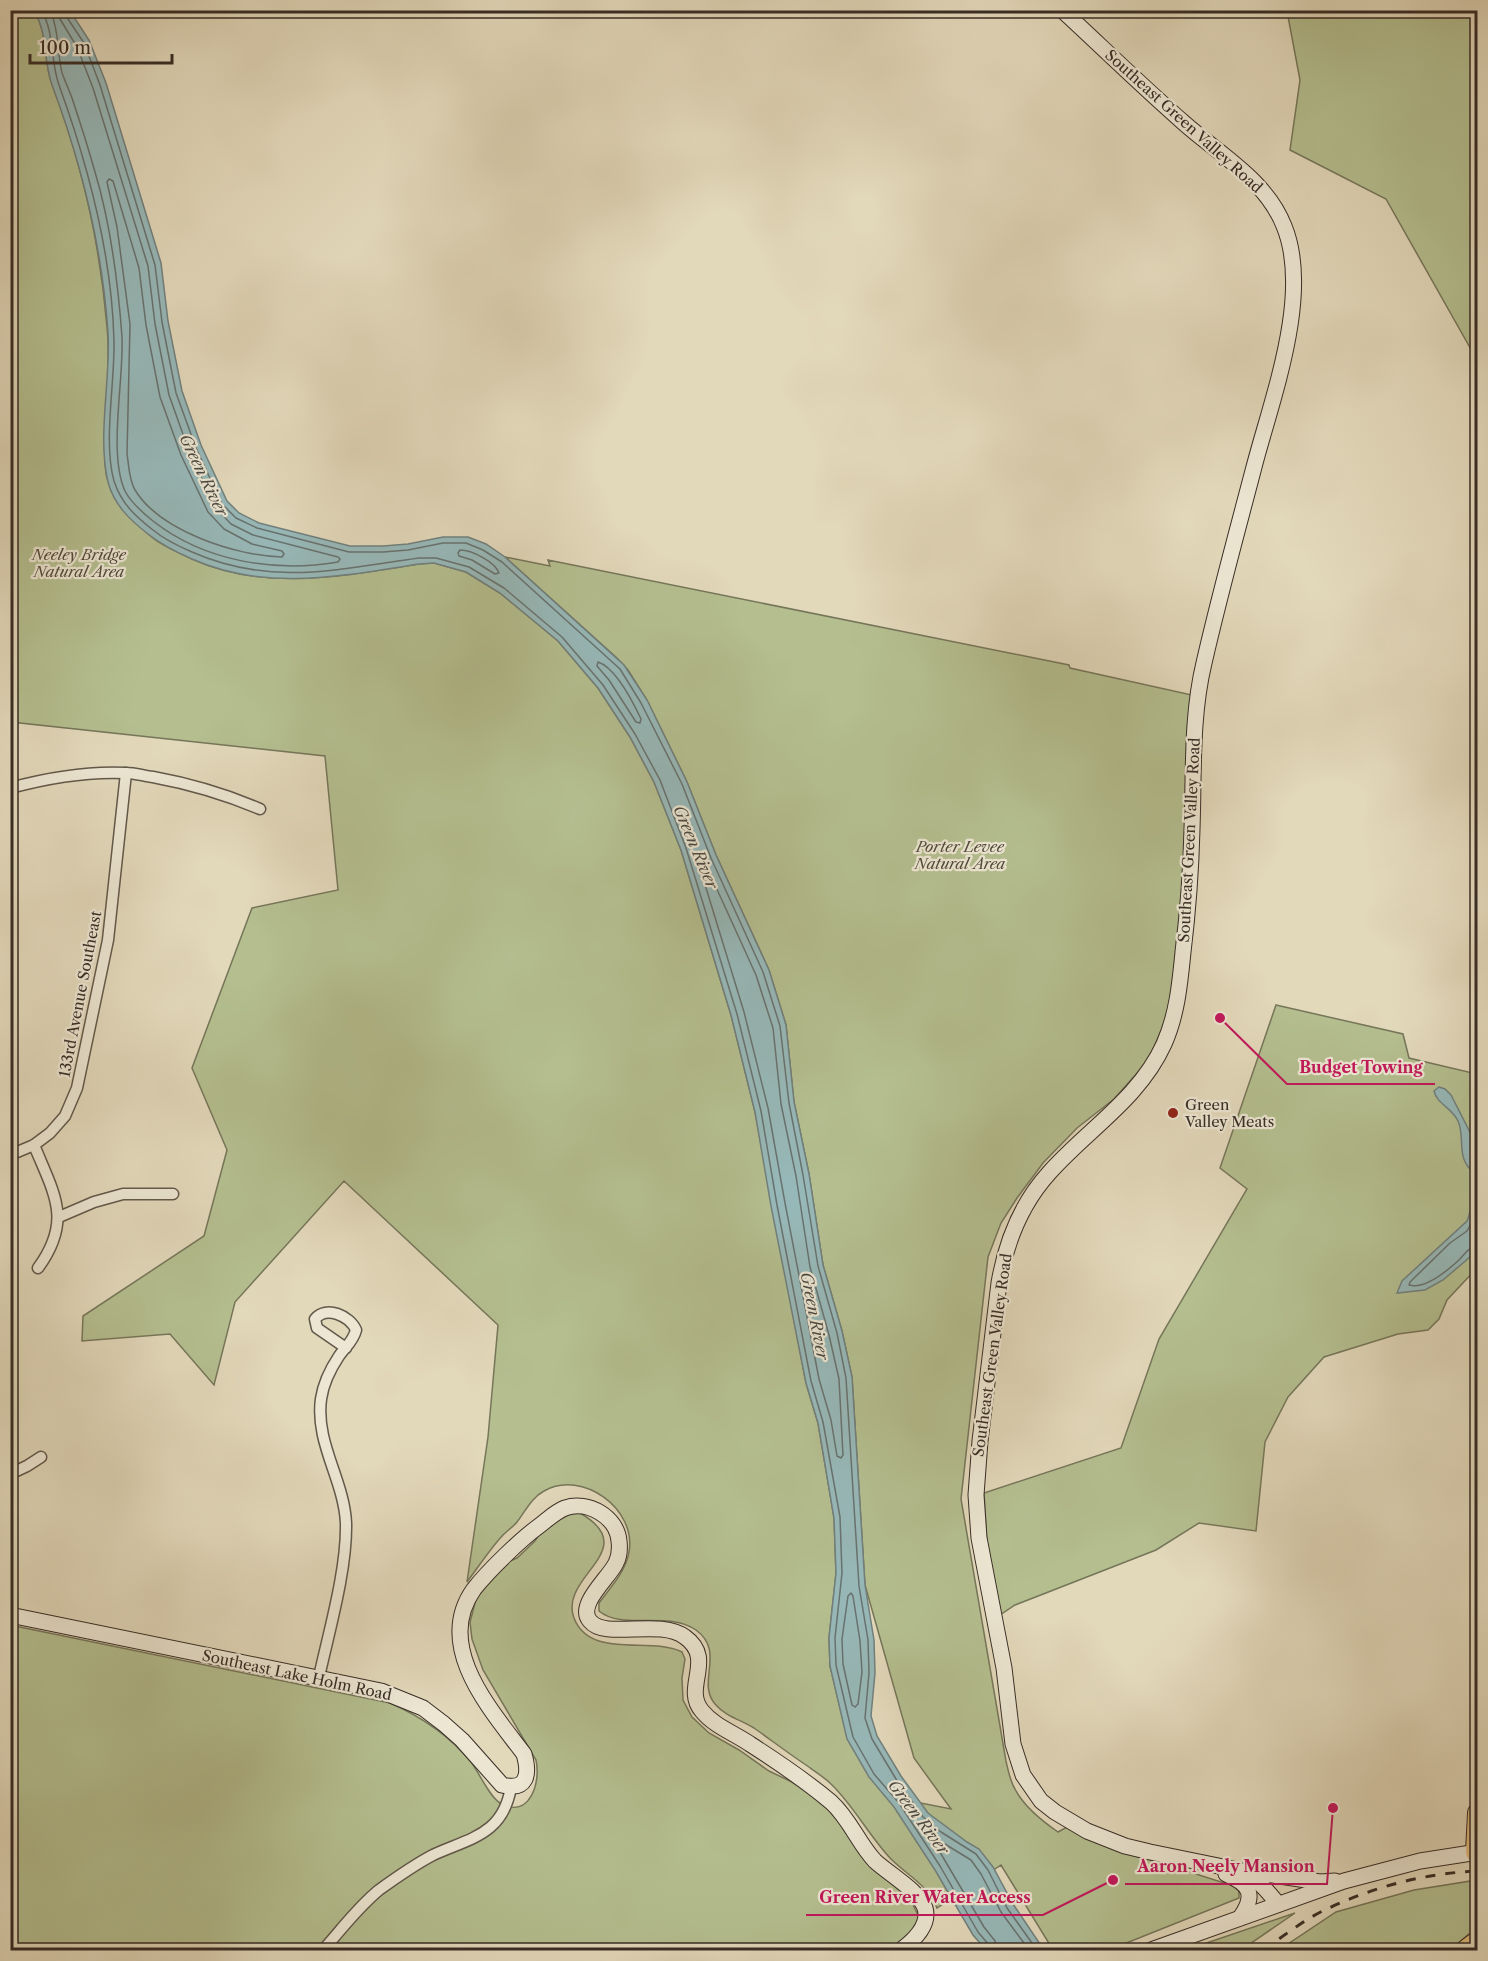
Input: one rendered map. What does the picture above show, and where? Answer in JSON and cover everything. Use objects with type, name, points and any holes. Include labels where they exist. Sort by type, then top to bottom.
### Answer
[{"type":"highway","points":[[1477,1852],[1478,1813]]},
{"type":"highway","points":[[1466,1950],[1478,1941]]},
{"type":"street","name":"Southeast Green Valley Road","points":[[1062,10],[1158,100],[1265,193],[1284,225],[1291,249],[1295,274],[1294,301],[1288,338],[1197,696],[1188,907],[1174,1014],[1162,1048],[1141,1082],[1116,1110],[1048,1173],[1034,1192],[1012,1231],[999,1283],[977,1469],[979,1538],[1004,1668],[1013,1744],[1023,1775],[1041,1801],[1054,1812],[1087,1832],[1125,1846],[1238,1870],[1258,1881],[1278,1904]]},
{"type":"street","points":[[10,788],[49,779],[87,774],[126,773],[186,783],[229,796],[260,809]]},
{"type":"street","name":"133rd Avenue Southeast","points":[[10,1155],[34,1145],[50,1133],[65,1116],[75,1096],[82,1072],[108,940],[126,773]]},
{"type":"street","points":[[34,1145],[56,1202],[59,1217],[53,1241],[38,1268]]},
{"type":"street","points":[[59,1217],[94,1202],[123,1194],[173,1194]]},
{"type":"street","points":[[319,1677],[345,1556],[346,1523],[343,1495],[322,1437],[319,1417],[321,1396],[328,1378],[339,1356],[346,1348]]},
{"type":"street","points":[[10,1474],[27,1467],[41,1457]]},
{"type":"street","points":[[323,1950],[377,1892],[411,1867],[435,1854],[472,1840],[491,1828],[502,1815],[511,1787],[521,1785],[525,1779],[527,1766],[524,1754],[475,1687],[463,1657],[460,1626],[470,1595],[481,1581],[535,1529],[566,1508],[588,1507],[604,1515],[611,1522],[618,1532],[619,1542],[615,1565],[587,1605],[587,1619],[592,1624],[607,1629],[654,1627],[670,1629],[692,1641],[698,1651],[700,1662],[695,1692],[695,1701],[700,1709],[708,1718],[752,1744],[831,1802],[842,1812],[867,1851],[919,1899],[925,1908],[924,1923],[919,1933],[902,1950]]},
{"type":"street","name":"Southeast Lake Holm Road","points":[[10,1615],[381,1691],[423,1708],[462,1740],[502,1785],[511,1787]]},
{"type":"street","points":[[1151,1950],[1344,1881],[1420,1861],[1477,1852]]},
{"type":"street","points":[[1191,1861],[1241,1880],[1248,1889],[1250,1898],[1249,1906],[1240,1918]]},
{"type":"street","points":[[1238,1870],[1320,1882],[1344,1881]]},
{"type":"green space","points":[[34,10],[41,28],[49,75],[81,173],[100,265],[108,342],[106,473],[112,488],[133,518],[154,539],[170,549],[220,569],[248,575],[304,578],[434,563],[466,572],[500,593],[558,641],[598,688],[630,737],[654,782],[681,850],[731,1015],[755,1112],[806,1383],[818,1423],[834,1518],[836,1573],[829,1638],[830,1666],[847,1737],[885,1796],[951,1809],[914,1758],[865,1585],[852,1377],[842,1331],[823,1265],[809,1174],[794,1102],[786,1025],[769,970],[716,855],[687,782],[647,700],[628,670],[617,658],[505,557],[550,566],[548,560],[1069,665],[1070,668],[1192,695],[1182,937],[1167,1016],[1155,1045],[1154,1054],[1114,1099],[1077,1128],[1043,1163],[1001,1223],[988,1257],[961,1499],[1006,1761],[1012,1783],[1023,1802],[1058,1832],[1067,1827],[1111,1847],[1237,1887],[1239,1898],[1109,1950],[1053,1950],[1001,1865],[937,1908],[929,1893],[891,1859],[828,1781],[754,1728],[728,1715],[715,1704],[708,1686],[709,1648],[705,1639],[696,1630],[672,1621],[620,1620],[599,1611],[599,1603],[625,1566],[629,1552],[629,1536],[616,1508],[604,1497],[590,1489],[574,1485],[559,1486],[539,1494],[494,1546],[467,1582],[488,1437],[498,1325],[344,1181],[235,1302],[214,1385],[170,1334],[82,1341],[83,1316],[204,1236],[227,1150],[192,1068],[252,908],[338,890],[325,756],[11,722],[10,11]]},
{"type":"green space","points":[[1287,11],[1477,11],[1477,360],[1386,199],[1290,150],[1300,80]]},
{"type":"green space","points":[[1276,1005],[1403,1034],[1409,1058],[1477,1074],[1477,1268],[1447,1300],[1439,1319],[1428,1330],[1398,1334],[1324,1357],[1288,1397],[1265,1442],[1256,1531],[1199,1523],[1156,1550],[1015,1605],[1000,1615],[987,1544],[984,1493],[1121,1448],[1159,1339],[1247,1189],[1220,1168]]},
{"type":"green space","points":[[580,1513],[597,1526],[604,1539],[602,1551],[577,1589],[572,1603],[574,1618],[582,1631],[593,1639],[607,1643],[654,1646],[682,1652],[685,1659],[682,1678],[683,1700],[692,1717],[709,1733],[814,1796],[832,1813],[876,1871],[910,1899],[919,1917],[913,1932],[890,1950],[11,1950],[10,1625],[390,1703],[413,1714],[454,1743],[471,1762],[496,1800],[510,1807],[519,1807],[526,1803],[535,1788],[536,1760],[483,1670],[472,1639],[470,1622],[478,1592],[535,1541],[547,1523],[557,1514]]},
{"type":"green space","points":[[1477,1880],[1477,1927],[1450,1950],[1279,1950],[1336,1912],[1414,1890]]},
{"type":"green space","points":[[1295,1913],[1241,1950],[1186,1950]]},
{"type":"water","name":"Green River","points":[[34,11],[70,11],[89,40],[106,83],[161,263],[168,321],[182,391],[201,445],[227,501],[239,513],[259,523],[350,546],[408,544],[443,537],[468,537],[486,544],[505,557],[624,665],[647,700],[687,782],[716,855],[769,970],[786,1025],[794,1102],[809,1174],[823,1265],[842,1331],[852,1377],[865,1585],[874,1640],[875,1673],[871,1716],[877,1736],[901,1776],[928,1813],[979,1849],[993,1867],[1013,1904],[1044,1950],[986,1950],[973,1935],[935,1870],[894,1807],[869,1777],[847,1739],[830,1666],[829,1638],[836,1573],[834,1518],[818,1423],[806,1383],[755,1112],[731,1015],[681,850],[654,782],[630,737],[598,688],[558,641],[500,593],[466,572],[434,563],[304,578],[248,575],[220,569],[175,551],[148,534],[124,511],[114,498],[105,464],[104,427],[108,332],[96,238],[73,145],[49,76],[41,28]]},
{"type":"water","points":[[1439,1087],[1451,1095],[1477,1146],[1477,1161],[1469,1168],[1463,1157],[1458,1121],[1441,1103],[1434,1091]]},
{"type":"water","points":[[1477,1188],[1477,1251],[1443,1280],[1425,1290],[1397,1293],[1402,1281],[1467,1221]]},
{"type":"railway","points":[[1263,1950],[1312,1917],[1365,1893],[1421,1878],[1478,1871]]},
{"type":"place","name":"Budget Towing","points":[[1220,1018]]},
{"type":"place","name":"Green Valley Meats","points":[[1173,1113]]},
{"type":"place","name":"Aaron Neely Mansion","points":[[1333,1808]]},
{"type":"place","name":"Green River Water Access","points":[[1113,1880]]},
{"type":"park label","name":"Neeley Bridge Natural Area","points":[[79,562]]},
{"type":"park label","name":"Porter Levee Natural Area","points":[[960,854]]}]
